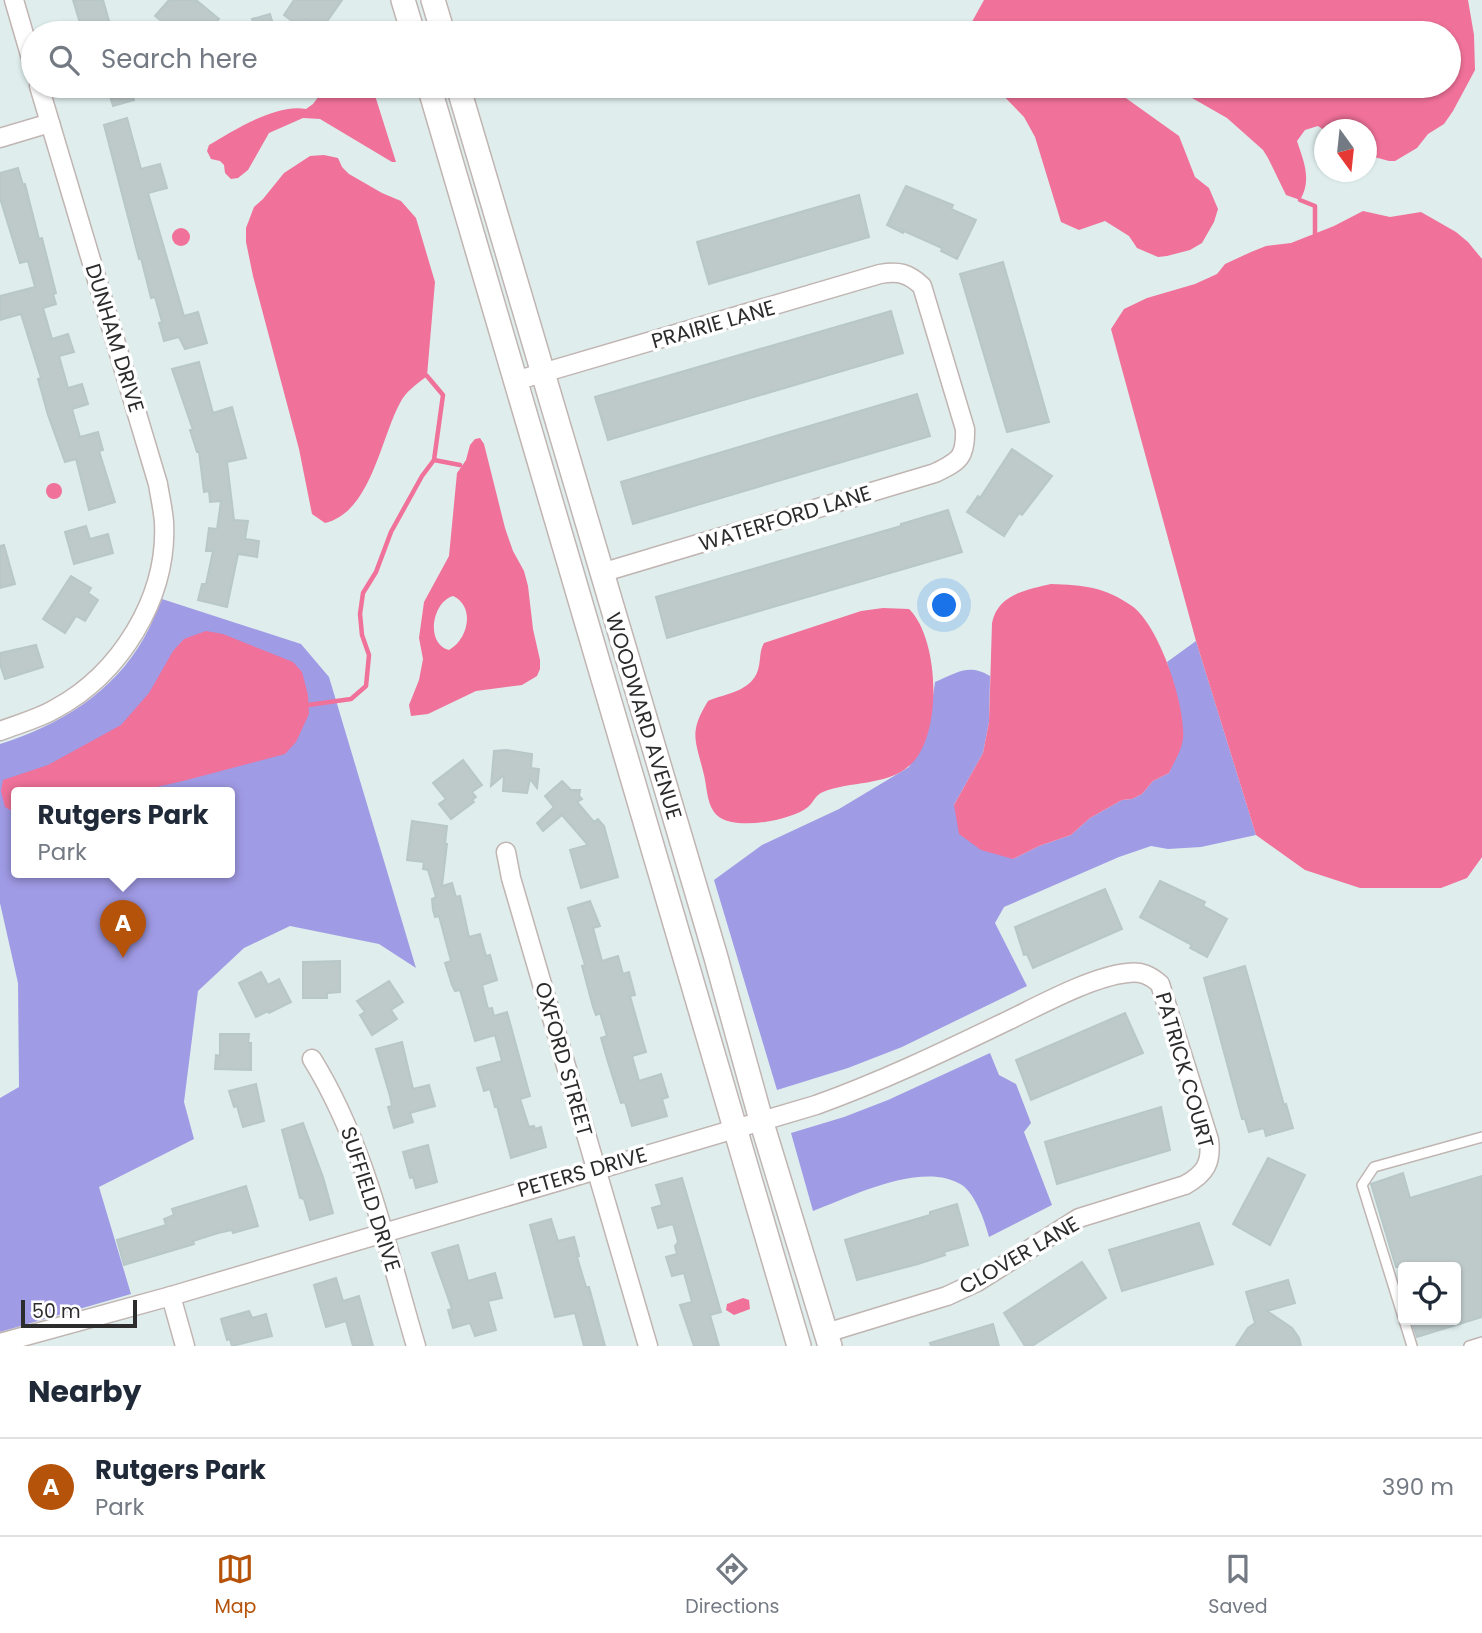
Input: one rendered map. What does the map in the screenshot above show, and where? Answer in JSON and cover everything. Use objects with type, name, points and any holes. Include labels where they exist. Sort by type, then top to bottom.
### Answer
[{"type":"street","points":[[14,0],[21,24]]},
{"type":"street","points":[[403,0],[409,21]]},
{"type":"street","points":[[433,0],[439,21]]},
{"type":"street","name":"DUNHAM DRIVE","points":[[0,731],[54,710],[90,687],[112,664],[136,632],[153,593],[161,556],[164,523],[158,484],[43,98]]},
{"type":"street","name":"WOODWARD AVENUE","points":[[432,98],[799,1346]]},
{"type":"street","name":"WOODWARD AVENUE","points":[[462,98],[828,1340]]},
{"type":"street","points":[[0,138],[50,123]]},
{"type":"street","name":"PRAIRIE LANE","points":[[514,381],[880,274],[897,272],[911,276],[922,286],[928,301],[965,429],[963,454]]},
{"type":"street","name":"WATERFORD LANE","points":[[601,573],[935,473],[956,463],[963,454]]},
{"type":"street","name":"OXFORD STREET","points":[[506,852],[511,878],[648,1346]]},
{"type":"street","name":"PETERS DRIVE","points":[[0,1343],[171,1296],[816,1105],[884,1079],[1084,986],[1125,973],[1141,972],[1152,976]]},
{"type":"street","name":"PATRICK COURT","points":[[1152,976],[1160,984],[1209,1140],[1211,1154],[1207,1167]]},
{"type":"street","name":"SUFFIELD DRIVE","points":[[312,1059],[334,1096],[353,1138],[416,1346]]},
{"type":"street","name":"CLOVER LANE","points":[[828,1340],[947,1296],[977,1282],[1079,1218],[1185,1185],[1198,1178],[1207,1167]]},
{"type":"street","points":[[171,1296],[185,1346]]},
{"type":"lane","points":[[1398,1300],[1362,1185],[1374,1167],[1482,1137]]},
{"type":"lane","points":[[1406,1325],[1412,1346]]},
{"type":"lane","points":[[1469,1346],[1482,1342]]},
{"type":"shaded area","points":[[984,0],[1468,0],[1474,35],[1475,70],[1461,96],[1461,21],[972,21]]},
{"type":"shaded area","points":[[318,98],[376,98],[396,162],[320,119],[303,118],[269,133],[248,170],[238,178],[231,179],[225,173],[224,165],[211,159],[207,151],[209,145],[256,119],[282,110],[306,109]]},
{"type":"shaded area","points":[[1006,98],[1126,98],[1179,136],[1195,177],[1209,188],[1218,209],[1202,243],[1190,250],[1158,257],[1137,248],[1129,236],[1105,221],[1079,230],[1061,222],[1035,137],[1024,117]]},
{"type":"shaded area","points":[[1192,98],[1460,98],[1444,124],[1428,134],[1417,148],[1395,161],[1377,158],[1377,119],[1314,119],[1314,127],[1305,130],[1297,141],[1306,178],[1300,200],[1286,195],[1263,150],[1227,118]]},
{"type":"shaded area","points":[[310,156],[338,158],[349,174],[401,201],[416,218],[435,282],[427,376],[408,392],[400,403],[364,490],[341,516],[325,523],[312,514],[299,449],[246,242],[246,228],[254,207],[284,173]]},
{"type":"shaded area","points":[[1363,211],[1390,217],[1421,212],[1456,232],[1482,259],[1482,857],[1467,878],[1441,888],[1360,888],[1305,870],[1256,835],[1196,641],[1111,329],[1124,309],[1147,298],[1195,284],[1217,274],[1225,264],[1251,252],[1266,246],[1291,243]]},
{"type":"shaded area","points":[[181,228],[187,231],[190,237],[187,243],[181,246],[175,243],[172,237],[175,231]]},
{"type":"shaded area","points":[[480,438],[484,444],[505,528],[524,571],[540,669],[537,676],[522,685],[476,691],[428,714],[411,716],[409,705],[419,680],[423,659],[419,638],[424,602],[449,556],[457,473],[475,439]],"holes":[[[453,596],[460,601],[467,615],[467,623],[461,638],[449,650],[441,646],[434,632],[436,614],[440,606]]]},
{"type":"shaded area","points":[[51,483],[57,483],[62,491],[60,497],[51,499],[46,494],[46,488]]},
{"type":"shaded area","points":[[1051,584],[1084,586],[1103,591],[1132,606],[1142,616],[1152,630],[1169,667],[1180,707],[1183,738],[1169,773],[1153,781],[1142,794],[1122,800],[1090,818],[1071,835],[1013,859],[981,850],[959,834],[954,805],[983,753],[989,722],[992,623],[995,613],[1014,595]]},
{"type":"shaded area","points":[[162,599],[301,644],[329,677],[416,968],[379,944],[290,926],[244,948],[198,991],[184,1102],[194,1139],[99,1187],[131,1294],[0,1332],[0,1098],[19,1087],[18,983],[0,903],[0,744],[43,728],[82,705],[117,675],[147,633]]},
{"type":"shaded area","points":[[909,609],[927,642],[932,664],[932,712],[928,734],[920,752],[909,766],[890,777],[823,792],[808,807],[788,817],[760,823],[732,822],[721,818],[709,803],[695,736],[698,721],[708,701],[737,691],[750,683],[758,670],[764,643],[861,611]]},
{"type":"shaded area","points":[[206,631],[223,634],[293,662],[302,672],[308,695],[309,714],[296,742],[285,754],[156,787],[11,787],[11,810],[5,807],[1,791],[3,780],[48,765],[121,725],[149,693],[173,651],[184,639]]},
{"type":"shaded area","points":[[1196,641],[1256,835],[1201,847],[1168,849],[1151,846],[1119,857],[1004,907],[995,923],[1027,986],[902,1047],[848,1068],[777,1090],[714,880],[762,845],[839,809],[909,767],[928,731],[935,682],[969,670],[990,676],[989,722],[983,753],[954,805],[1013,859],[1071,835],[1090,818],[1122,800],[1142,794],[1153,781],[1169,773],[1182,742],[1182,720],[1167,662]]},
{"type":"shaded area","points":[[990,1053],[999,1075],[1016,1084],[1031,1123],[1024,1132],[1052,1205],[989,1237],[979,1209],[967,1189],[946,1178],[928,1176],[888,1183],[813,1211],[791,1133],[888,1100]]},
{"type":"shaded area","points":[[743,1298],[749,1300],[750,1309],[734,1315],[726,1310],[727,1304]]},
{"type":"building","points":[[73,0],[103,0],[109,21],[79,21]]},
{"type":"building","points":[[169,0],[196,0],[219,19],[161,21],[155,16]]},
{"type":"building","points":[[294,0],[342,0],[327,21],[292,21],[284,15]]},
{"type":"building","points":[[270,14],[272,21],[253,21],[252,19]]},
{"type":"building","points":[[111,98],[133,98],[134,100],[113,106]]},
{"type":"building","points":[[127,118],[141,169],[160,164],[167,188],[148,193],[184,316],[198,312],[207,343],[185,349],[179,337],[164,341],[159,323],[162,322],[155,297],[151,298],[141,258],[139,259],[104,125]]},
{"type":"building","points":[[18,168],[23,185],[25,184],[39,239],[42,238],[56,293],[53,294],[56,304],[43,308],[52,339],[68,334],[74,352],[59,356],[68,388],[82,384],[88,404],[72,409],[80,437],[98,432],[103,450],[99,451],[115,502],[89,510],[76,459],[65,462],[48,415],[38,379],[41,378],[21,314],[0,320],[0,296],[35,287],[28,261],[20,263],[0,198],[0,173]]},
{"type":"building","points":[[906,186],[953,205],[951,209],[976,220],[957,259],[941,251],[942,248],[887,225]]},
{"type":"building","points":[[859,195],[869,237],[709,284],[697,242]]},
{"type":"building","points":[[1003,262],[1049,422],[1007,432],[960,274]]},
{"type":"building","points":[[891,311],[903,353],[608,440],[595,397]]},
{"type":"building","points":[[199,362],[213,413],[232,407],[246,458],[227,462],[234,520],[248,521],[245,539],[259,541],[257,557],[238,554],[227,607],[198,600],[202,584],[206,584],[213,551],[206,551],[209,528],[217,529],[221,501],[210,502],[209,491],[204,492],[199,452],[172,369]]},
{"type":"building","points":[[917,394],[930,436],[633,524],[621,482]]},
{"type":"building","points":[[1012,449],[1052,476],[1022,515],[1019,513],[1004,536],[967,512],[978,496],[980,498]]},
{"type":"building","points":[[948,510],[962,552],[667,638],[656,597]]},
{"type":"building","points":[[86,526],[90,539],[108,534],[113,553],[74,564],[65,532]]},
{"type":"building","points":[[4,545],[15,584],[0,588],[0,546]]},
{"type":"building","points":[[71,576],[91,588],[88,593],[98,600],[85,621],[76,616],[65,633],[43,619]]},
{"type":"building","points":[[36,645],[43,667],[5,679],[0,653]]},
{"type":"building","points":[[494,751],[532,754],[531,768],[539,769],[537,788],[530,779],[527,793],[503,791],[504,775],[491,786]]},
{"type":"building","points":[[463,760],[482,785],[472,792],[476,797],[472,800],[474,802],[451,819],[439,804],[446,799],[433,783]]},
{"type":"building","points":[[562,781],[571,790],[580,790],[579,796],[582,799],[577,802],[594,822],[598,819],[604,826],[618,877],[581,888],[570,850],[588,845],[562,815],[543,831],[537,823],[554,807],[545,796]]},
{"type":"building","points":[[412,821],[447,826],[442,886],[452,883],[456,897],[460,896],[469,937],[480,934],[486,956],[490,955],[497,980],[482,985],[488,1009],[492,1008],[494,1016],[507,1012],[530,1096],[520,1099],[529,1127],[541,1127],[546,1147],[511,1158],[497,1106],[495,1107],[490,1089],[484,1091],[477,1068],[502,1061],[495,1035],[475,1041],[460,990],[455,991],[452,985],[445,963],[451,961],[439,916],[435,917],[433,910],[432,899],[436,897],[428,870],[423,869],[424,862],[407,860]]},
{"type":"building","points":[[1160,881],[1205,902],[1203,906],[1227,919],[1207,957],[1190,948],[1192,945],[1140,917]]},
{"type":"building","points":[[1105,889],[1122,929],[1033,968],[1027,954],[1024,955],[1015,927]]},
{"type":"building","points":[[590,901],[600,926],[593,928],[602,961],[618,956],[623,974],[629,972],[635,995],[630,996],[646,1052],[632,1056],[639,1081],[661,1074],[668,1097],[662,1099],[667,1116],[632,1126],[625,1102],[621,1103],[608,1062],[601,1038],[607,1036],[600,1013],[596,1015],[593,1007],[582,966],[585,965],[568,908]]},
{"type":"building","points":[[340,961],[340,992],[327,993],[327,998],[303,998],[303,962]]},
{"type":"building","points":[[1245,966],[1293,1128],[1266,1136],[1264,1128],[1249,1132],[1245,1119],[1242,1119],[1204,978]]},
{"type":"building","points":[[261,972],[268,985],[279,979],[291,1002],[256,1017],[239,983]]},
{"type":"building","points":[[389,981],[403,1002],[391,1010],[397,1019],[372,1035],[360,1015],[365,1012],[357,1001]]},
{"type":"building","points":[[1125,1013],[1143,1053],[1031,1100],[1016,1060]]},
{"type":"building","points":[[220,1034],[249,1034],[251,1070],[215,1069],[216,1055],[220,1056]]},
{"type":"building","points":[[402,1042],[413,1089],[429,1085],[435,1106],[410,1113],[413,1122],[394,1128],[388,1107],[392,1106],[390,1096],[376,1049]]},
{"type":"building","points":[[256,1084],[264,1121],[243,1127],[229,1091]]},
{"type":"building","points":[[1161,1107],[1170,1150],[1057,1184],[1045,1142]]},
{"type":"building","points":[[303,1123],[333,1213],[310,1220],[304,1199],[300,1198],[282,1130]]},
{"type":"building","points":[[428,1145],[437,1182],[416,1188],[413,1177],[410,1178],[403,1152]]},
{"type":"building","points":[[1268,1158],[1305,1175],[1270,1245],[1233,1224]]},
{"type":"building","points":[[1403,1173],[1410,1198],[1482,1176],[1482,1317],[1461,1323],[1461,1262],[1398,1262],[1396,1267],[1371,1184]]},
{"type":"building","points":[[682,1178],[721,1312],[710,1315],[719,1346],[694,1346],[680,1305],[692,1302],[684,1273],[672,1276],[666,1257],[677,1254],[675,1246],[678,1242],[673,1224],[658,1228],[652,1208],[662,1205],[656,1185]]},
{"type":"building","points":[[246,1186],[258,1226],[233,1233],[232,1230],[218,1233],[193,1241],[194,1244],[124,1265],[117,1240],[166,1225],[164,1219],[174,1215],[172,1209]]},
{"type":"building","points":[[957,1204],[968,1245],[918,1264],[857,1280],[845,1240],[930,1215],[930,1212]]},
{"type":"building","points":[[551,1219],[558,1241],[574,1237],[579,1256],[577,1257],[586,1287],[589,1287],[605,1346],[584,1346],[575,1313],[555,1317],[530,1225]]},
{"type":"building","points":[[1199,1223],[1213,1264],[1122,1291],[1109,1250]]},
{"type":"building","points":[[458,1245],[468,1281],[495,1273],[502,1298],[488,1301],[496,1330],[475,1336],[470,1323],[453,1328],[448,1310],[452,1309],[432,1253]]},
{"type":"building","points":[[1082,1262],[1106,1298],[1032,1346],[1025,1346],[1004,1313]]},
{"type":"building","points":[[336,1278],[343,1301],[359,1296],[373,1346],[353,1346],[346,1321],[326,1327],[314,1285]]},
{"type":"building","points":[[1288,1280],[1295,1303],[1267,1311],[1292,1328],[1301,1346],[1236,1346],[1248,1328],[1255,1323],[1246,1292]]},
{"type":"building","points":[[249,1311],[252,1318],[266,1314],[272,1336],[232,1346],[230,1339],[227,1340],[221,1319]]},
{"type":"building","points":[[993,1324],[999,1346],[931,1346],[930,1343]]},
{"type":"building","points":[[1413,1325],[1456,1325],[1417,1337]]},
{"type":"waterway","points":[[1300,200],[1315,206],[1315,234]]},
{"type":"waterway","points":[[308,705],[351,699],[366,686],[369,655],[362,635],[360,614],[363,593],[376,572],[391,532],[434,460],[443,395],[427,376]]},
{"type":"waterway","points":[[434,460],[460,465]]},
{"type":"place","name":"Rutgers Park","points":[[123,958]]}]
